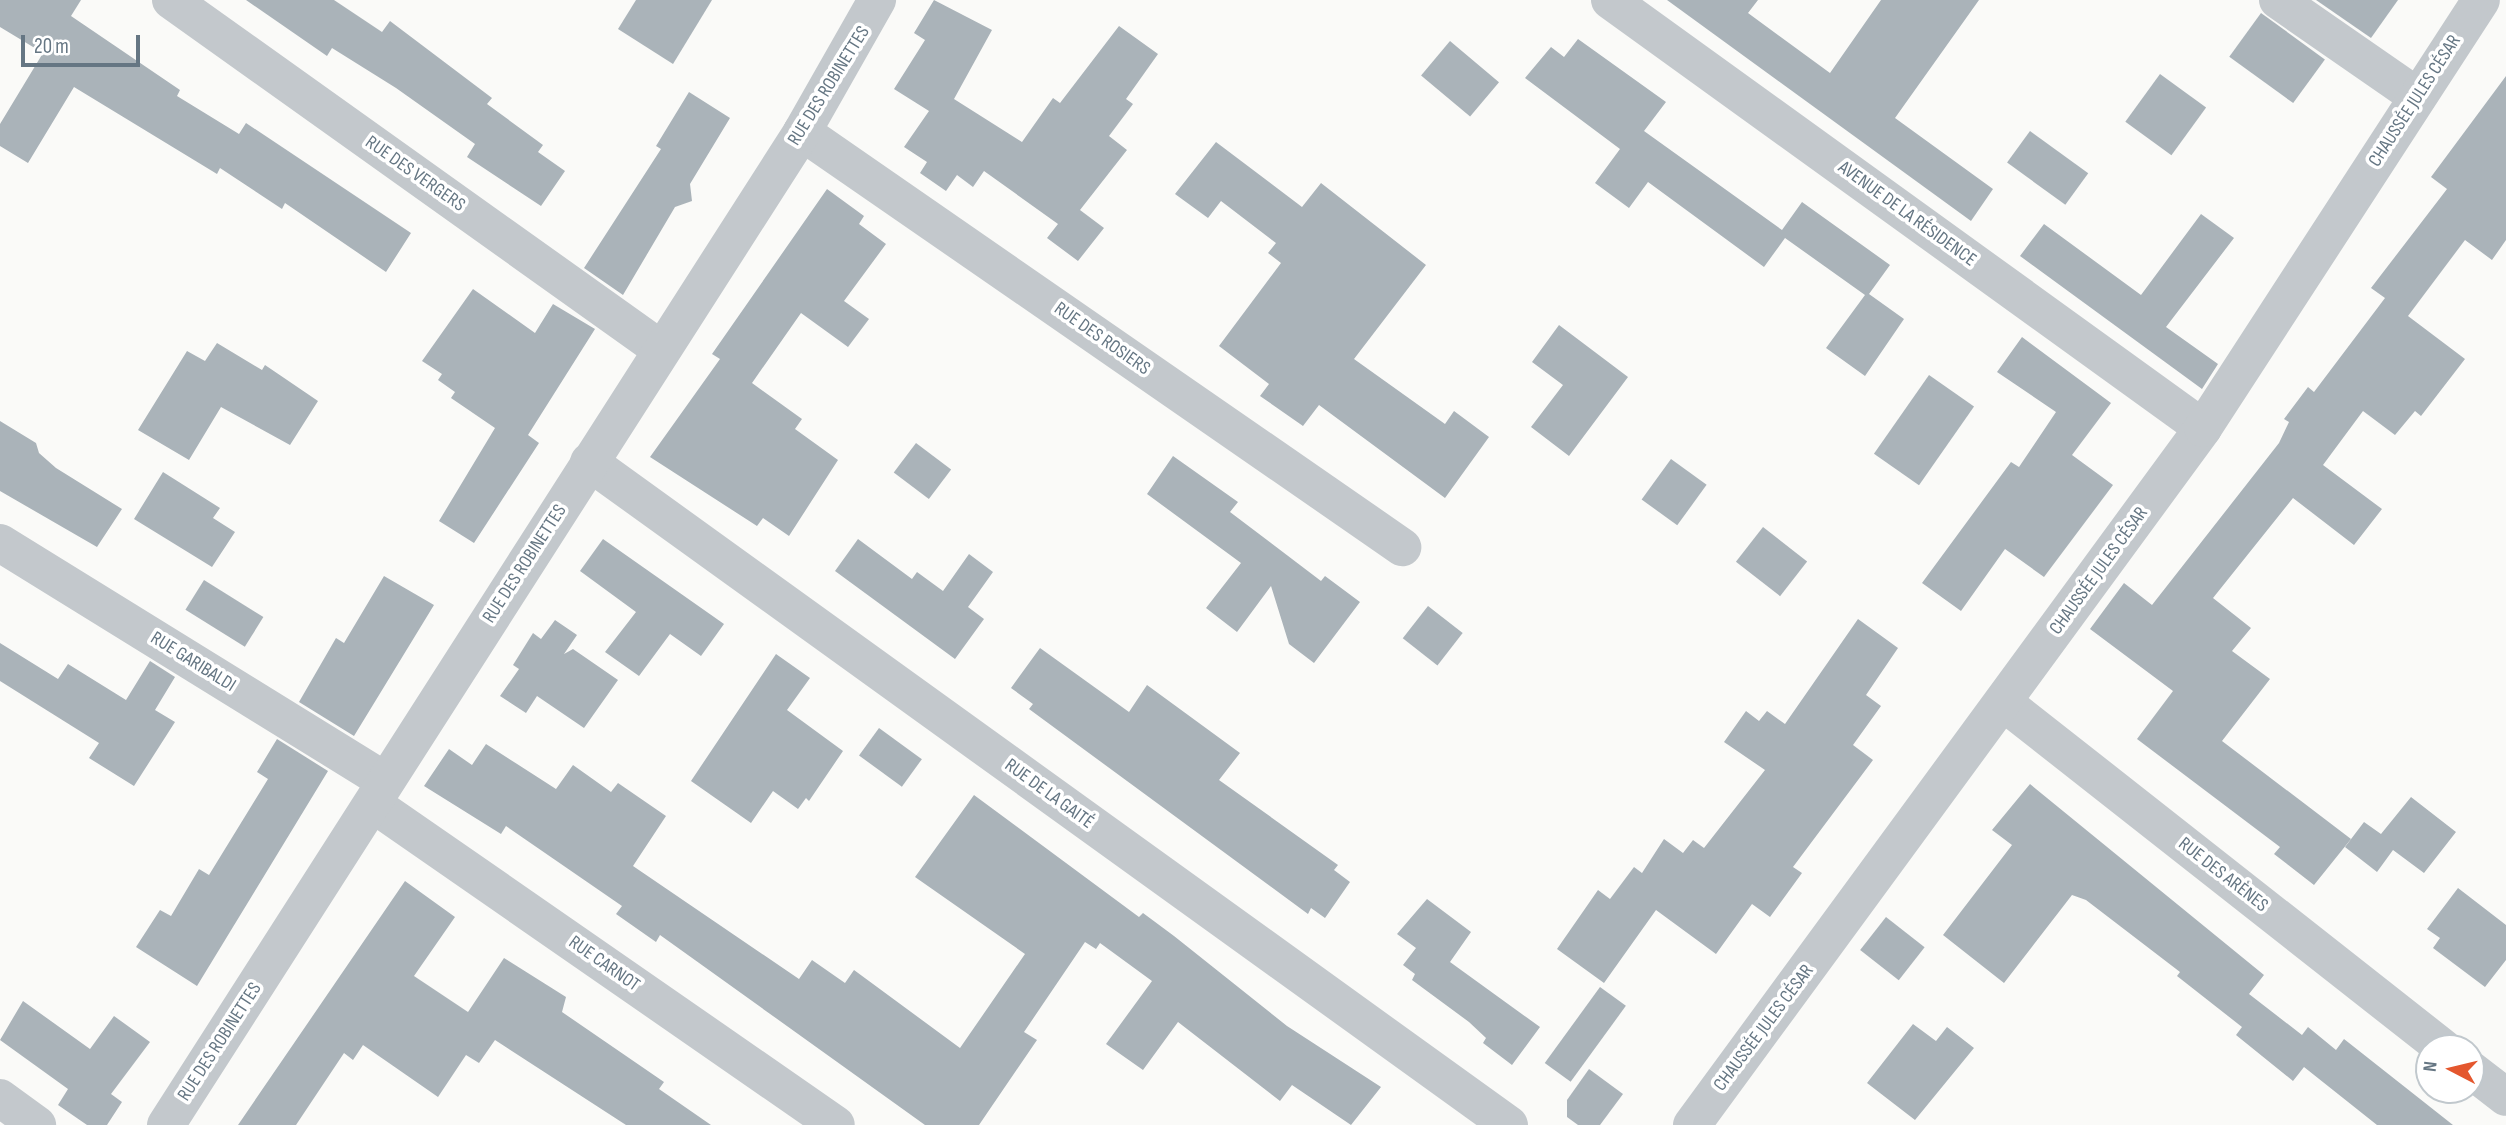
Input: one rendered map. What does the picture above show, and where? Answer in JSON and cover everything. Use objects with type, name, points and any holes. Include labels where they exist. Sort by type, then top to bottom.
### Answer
[{"type":"street","name":"RUE DES VERGERS","points":[[171,0],[659,348]]},
{"type":"street","name":"RUE DES ROBINETTES","points":[[166,1125],[659,348],[802,132],[877,0]]},
{"type":"street","name":"AVENUE DE LA RÉSIDENCE","points":[[1610,0],[2203,428]]},
{"type":"street","points":[[2278,0],[2418,97]]},
{"type":"street","name":"CHAUSSÉE JULES CÉSAR","points":[[1692,1125],[2203,428],[2481,0]]},
{"type":"street","name":"RUE DES ROSIERS","points":[[802,132],[1402,547]]},
{"type":"street","name":"RUE DE LA GAITÉ","points":[[589,462],[1509,1125]]},
{"type":"street","name":"RUE GARIBALDI","points":[[0,543],[379,792]]},
{"type":"street","name":"RUE DES ARÈNES","points":[[2003,702],[2425,1034]]},
{"type":"street","name":"RUE CARNOT","points":[[379,792],[836,1125]]},
{"type":"street","points":[[2485,1081],[2506,1097]]},
{"type":"street","points":[[0,1098],[37,1125]]},
{"type":"building","points":[[0,0],[81,0],[71,16],[180,90],[177,96],[239,134],[246,123],[411,233],[386,272],[285,203],[282,209],[220,168],[217,174],[74,87],[28,163],[0,146],[0,124],[43,53],[0,27]]},
{"type":"building","points":[[246,0],[334,0],[382,32],[390,21],[492,98],[487,104],[543,145],[538,152],[565,171],[541,206],[467,157],[475,144],[396,88],[332,48],[327,56]]},
{"type":"building","points":[[636,0],[712,0],[673,64],[618,29]]},
{"type":"building","points":[[934,0],[992,30],[954,99],[1022,142],[1053,98],[1060,103],[1119,26],[1158,54],[1126,99],[1133,104],[1109,136],[1127,150],[1080,210],[1104,228],[1078,261],[1047,238],[1058,224],[984,171],[973,187],[957,175],[946,191],[920,173],[927,162],[904,147],[929,111],[894,89],[925,40],[914,33]]},
{"type":"building","points":[[1667,0],[1758,0],[1748,13],[1830,73],[1881,0],[1979,0],[1895,118],[1993,189],[1971,221]]},
{"type":"building","points":[[2316,0],[2398,0],[2371,38]]},
{"type":"building","points":[[2261,13],[2325,59],[2293,103],[2229,57]]},
{"type":"building","points":[[1578,39],[1666,102],[1644,131],[1782,230],[1802,202],[1890,265],[1869,294],[1904,319],[1865,376],[1826,348],[1865,295],[1785,238],[1764,267],[1648,182],[1629,208],[1595,183],[1620,149],[1525,78],[1551,47],[1564,57]]},
{"type":"building","points":[[1450,41],[1499,82],[1470,117],[1421,75]]},
{"type":"building","points":[[2160,74],[2206,108],[2171,155],[2125,122]]},
{"type":"building","points":[[2506,76],[2506,240],[2492,260],[2465,240],[2408,316],[2465,359],[2421,416],[2415,411],[2395,435],[2363,411],[2323,465],[2382,509],[2354,545],[2293,498],[2213,598],[2251,628],[2232,651],[2270,679],[2222,741],[2351,839],[2314,885],[2274,854],[2280,847],[2137,739],[2173,691],[2090,629],[2124,583],[2152,605],[2279,443],[2289,422],[2284,419],[2308,387],[2314,392],[2385,298],[2371,288],[2447,189],[2431,177]]},
{"type":"building","points":[[689,92],[730,118],[690,184],[692,201],[675,207],[623,295],[584,268],[661,149],[656,146]]},
{"type":"building","points":[[2030,131],[2088,173],[2065,205],[2007,163]]},
{"type":"building","points":[[1216,142],[1302,207],[1321,183],[1426,265],[1354,359],[1445,424],[1454,411],[1489,437],[1445,498],[1319,405],[1303,426],[1260,396],[1269,384],[1219,346],[1281,263],[1268,253],[1276,243],[1221,201],[1208,218],[1175,194]]},
{"type":"building","points":[[827,189],[864,216],[859,224],[886,244],[844,301],[869,319],[848,347],[801,313],[752,383],[802,419],[795,429],[838,460],[789,536],[763,518],[757,526],[650,457],[720,359],[712,354]]},
{"type":"building","points":[[2201,214],[2234,238],[2166,327],[2218,364],[2202,389],[2020,256],[2044,224],[2141,295]]},
{"type":"building","points":[[473,289],[535,333],[553,304],[595,329],[528,435],[539,443],[474,543],[439,521],[495,428],[451,398],[455,392],[438,380],[442,374],[422,361]]},
{"type":"building","points":[[1559,325],[1628,377],[1569,456],[1531,427],[1563,385],[1532,362]]},
{"type":"building","points":[[2022,337],[2111,403],[2072,455],[2113,485],[2044,577],[2005,549],[1961,611],[1922,583],[2011,462],[2019,467],[2056,412],[1997,372]]},
{"type":"building","points":[[217,343],[262,370],[265,365],[318,401],[290,445],[221,407],[189,460],[138,430],[187,351],[205,361]]},
{"type":"building","points":[[1929,375],[1974,407],[1919,485],[1874,454]]},
{"type":"building","points":[[0,421],[36,443],[39,453],[56,468],[122,509],[97,547],[0,491]]},
{"type":"building","points":[[916,443],[951,469],[929,499],[894,473]]},
{"type":"building","points":[[1173,456],[1238,502],[1230,512],[1321,581],[1325,576],[1360,602],[1314,663],[1289,644],[1271,586],[1237,632],[1206,608],[1241,563],[1147,494]]},
{"type":"building","points":[[1671,459],[1707,485],[1677,525],[1642,499]]},
{"type":"building","points":[[163,472],[220,508],[213,518],[235,532],[212,567],[134,519]]},
{"type":"building","points":[[1763,527],[1807,561],[1780,596],[1736,562]]},
{"type":"building","points":[[603,539],[724,624],[701,656],[670,634],[639,676],[605,652],[636,612],[580,571]]},
{"type":"building","points":[[858,539],[912,579],[917,572],[943,591],[969,554],[993,572],[968,607],[984,619],[955,659],[835,571]]},
{"type":"building","points":[[384,576],[434,605],[354,736],[299,702],[336,638],[344,643]]},
{"type":"building","points":[[204,580],[263,617],[245,647],[185,610]]},
{"type":"building","points":[[1428,606],[1463,633],[1437,665],[1403,638]]},
{"type":"building","points":[[1858,619],[1898,648],[1866,695],[1881,706],[1853,745],[1873,760],[1793,867],[1802,873],[1770,917],[1752,904],[1716,954],[1656,910],[1604,983],[1557,949],[1598,890],[1610,899],[1634,867],[1642,873],[1664,839],[1683,853],[1693,840],[1704,848],[1765,770],[1724,742],[1746,711],[1759,721],[1767,711],[1785,724]]},
{"type":"building","points":[[555,620],[577,635],[564,654],[573,649],[618,680],[584,728],[537,696],[526,713],[500,696],[519,669],[513,665],[533,633],[541,639]]},
{"type":"building","points":[[0,643],[58,679],[68,664],[126,700],[150,661],[175,677],[155,710],[175,722],[134,786],[89,758],[99,743],[0,681]]},
{"type":"building","points":[[1040,648],[1129,712],[1147,685],[1240,753],[1219,780],[1338,865],[1334,870],[1350,882],[1325,918],[1311,908],[1308,914],[1029,709],[1033,704],[1011,688]]},
{"type":"building","points":[[776,654],[810,678],[787,710],[843,751],[809,801],[806,798],[798,809],[773,791],[751,823],[691,781]]},
{"type":"building","points":[[879,728],[922,759],[902,787],[859,756]]},
{"type":"building","points":[[277,739],[328,771],[197,986],[136,947],[160,910],[171,916],[199,869],[209,875],[268,779],[257,772]]},
{"type":"building","points":[[486,744],[556,789],[573,765],[611,792],[618,783],[666,816],[633,866],[799,979],[812,960],[845,983],[854,970],[960,1048],[1025,954],[915,877],[974,795],[1139,917],[1143,913],[1287,1026],[1381,1087],[1351,1125],[1292,1085],[1280,1101],[1178,1022],[1143,1070],[1106,1044],[1152,981],[1100,943],[1096,949],[1085,942],[1024,1032],[1037,1040],[979,1125],[925,1125],[660,935],[656,942],[616,914],[622,906],[506,826],[501,834],[424,786],[449,749],[472,765]]},
{"type":"building","points":[[2030,784],[2264,975],[2249,994],[2302,1035],[2308,1027],[2336,1050],[2344,1039],[2415,1095],[2415,1104],[2426,1104],[2453,1125],[2377,1125],[2304,1067],[2293,1081],[2236,1035],[2242,1027],[2177,976],[2180,972],[2086,900],[2072,895],[2004,983],[1943,935],[2012,845],[1992,830]]},
{"type":"building","points":[[2411,797],[2456,832],[2424,873],[2393,850],[2377,872],[2345,847],[2364,822],[2381,834]]},
{"type":"building","points":[[405,881],[455,917],[414,976],[468,1012],[504,958],[566,997],[562,1012],[664,1082],[659,1089],[711,1125],[626,1125],[495,1040],[479,1063],[466,1055],[438,1097],[363,1045],[353,1060],[344,1053],[296,1125],[238,1125]]},
{"type":"building","points":[[2458,888],[2506,925],[2506,960],[2485,987],[2433,948],[2440,938],[2427,929]]},
{"type":"building","points":[[1427,899],[1471,932],[1450,962],[1540,1027],[1512,1065],[1483,1043],[1486,1038],[1469,1022],[1412,980],[1415,974],[1403,965],[1416,948],[1397,934]]},
{"type":"building","points":[[1886,917],[1925,947],[1899,980],[1860,950]]},
{"type":"building","points":[[1600,987],[1626,1006],[1571,1082],[1545,1063]]},
{"type":"building","points":[[23,1001],[90,1049],[114,1016],[150,1042],[111,1094],[122,1102],[107,1125],[87,1125],[58,1105],[68,1089],[0,1040]]},
{"type":"building","points":[[1913,1024],[1936,1041],[1947,1027],[1974,1048],[1915,1120],[1867,1083]]},
{"type":"building","points":[[1589,1069],[1623,1094],[1600,1125],[1578,1125],[1567,1117],[1567,1100]]}]
